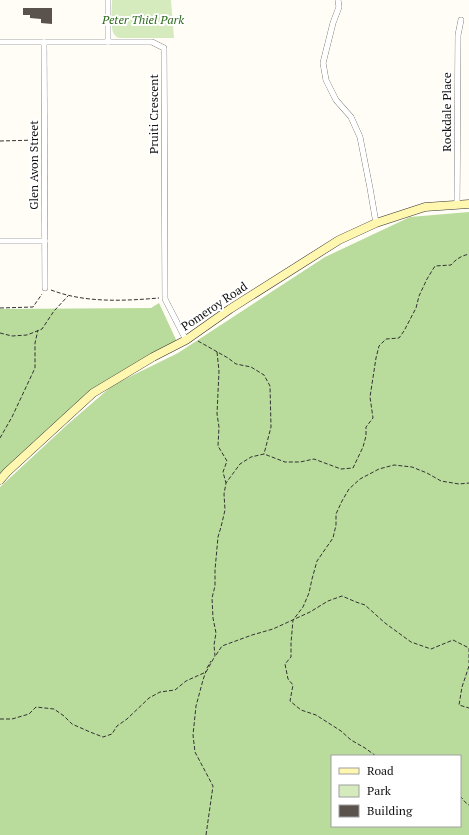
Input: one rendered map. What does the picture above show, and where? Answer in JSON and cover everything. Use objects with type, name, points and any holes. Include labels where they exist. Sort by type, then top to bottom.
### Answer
[{"type":"street","points":[[108,0],[108,42]]},
{"type":"street","points":[[338,0],[339,7],[331,30],[323,63],[326,80],[336,100],[351,118],[360,137],[376,223]]},
{"type":"street","name":"Rockdale Place","points":[[457,205],[458,35],[462,20]]},
{"type":"street","name":"Pruiti Crescent","points":[[0,42],[152,42],[164,48],[165,299],[188,338]]},
{"type":"street","name":"Glen Avon Street","points":[[44,42],[45,288]]},
{"type":"street","name":"Pomeroy Road","points":[[0,480],[94,393],[153,357],[188,338],[230,309],[339,240],[376,223],[425,207],[469,204]]},
{"type":"street","points":[[0,242],[45,241]]},
{"type":"path","points":[[0,141],[44,140]]},
{"type":"path","points":[[226,483],[240,464],[251,457],[264,454],[285,462],[300,462],[314,459],[341,469],[353,468],[363,447],[366,436],[366,427],[373,418],[370,397],[379,346],[386,339],[399,338],[402,334],[416,308],[419,296],[427,279],[435,266],[451,265],[455,260],[463,255],[469,254]]},
{"type":"path","points":[[0,308],[33,307],[45,288],[68,296],[105,301],[165,297]]},
{"type":"path","points":[[0,333],[12,336],[27,334],[42,329],[54,311],[68,296]]},
{"type":"path","points":[[0,438],[12,417],[35,368],[35,343],[38,330]]},
{"type":"path","points":[[188,338],[192,338],[217,351],[236,364],[251,367],[264,375],[270,386],[271,427],[264,454]]},
{"type":"path","points":[[215,656],[214,645],[216,633],[213,618],[212,598],[215,586],[218,536],[225,510],[224,494],[226,483],[223,472],[227,461],[218,446],[219,427],[216,414],[219,372],[217,351]]},
{"type":"path","points":[[375,755],[316,715],[301,710],[290,701],[293,685],[288,679],[285,664],[291,657],[293,620],[303,607],[309,593],[317,561],[333,538],[336,525],[336,514],[342,501],[349,490],[360,479],[379,469],[394,465],[412,467],[441,481],[459,484],[469,483]]},
{"type":"path","points":[[206,835],[213,786],[195,752],[193,736],[196,706],[203,680],[209,664],[222,646],[273,629],[310,612],[328,601],[342,596],[366,605],[385,623],[410,642],[432,649],[453,640],[469,648],[469,663]]},
{"type":"path","points":[[469,666],[462,687],[459,705],[469,708]]},
{"type":"path","points":[[0,719],[12,719],[29,714],[36,707],[54,709],[72,724],[103,737],[112,734],[117,726],[127,719],[149,698],[160,692],[175,690],[186,681],[206,672]]},
{"type":"path","points":[[461,797],[469,805]]},
{"type":"green space","name":"Peter Thiel Park","points":[[112,0],[171,0],[174,38],[117,37],[114,34],[112,27]]},
{"type":"green space","points":[[469,212],[469,835],[0,835],[0,487],[68,424],[113,385],[178,353],[325,257],[410,217]]},
{"type":"green space","points":[[159,303],[178,344],[93,393],[0,480],[0,309],[151,308]]},
{"type":"building","points":[[23,8],[52,8],[52,24],[41,23],[41,19],[30,18],[30,15],[23,15]]}]
